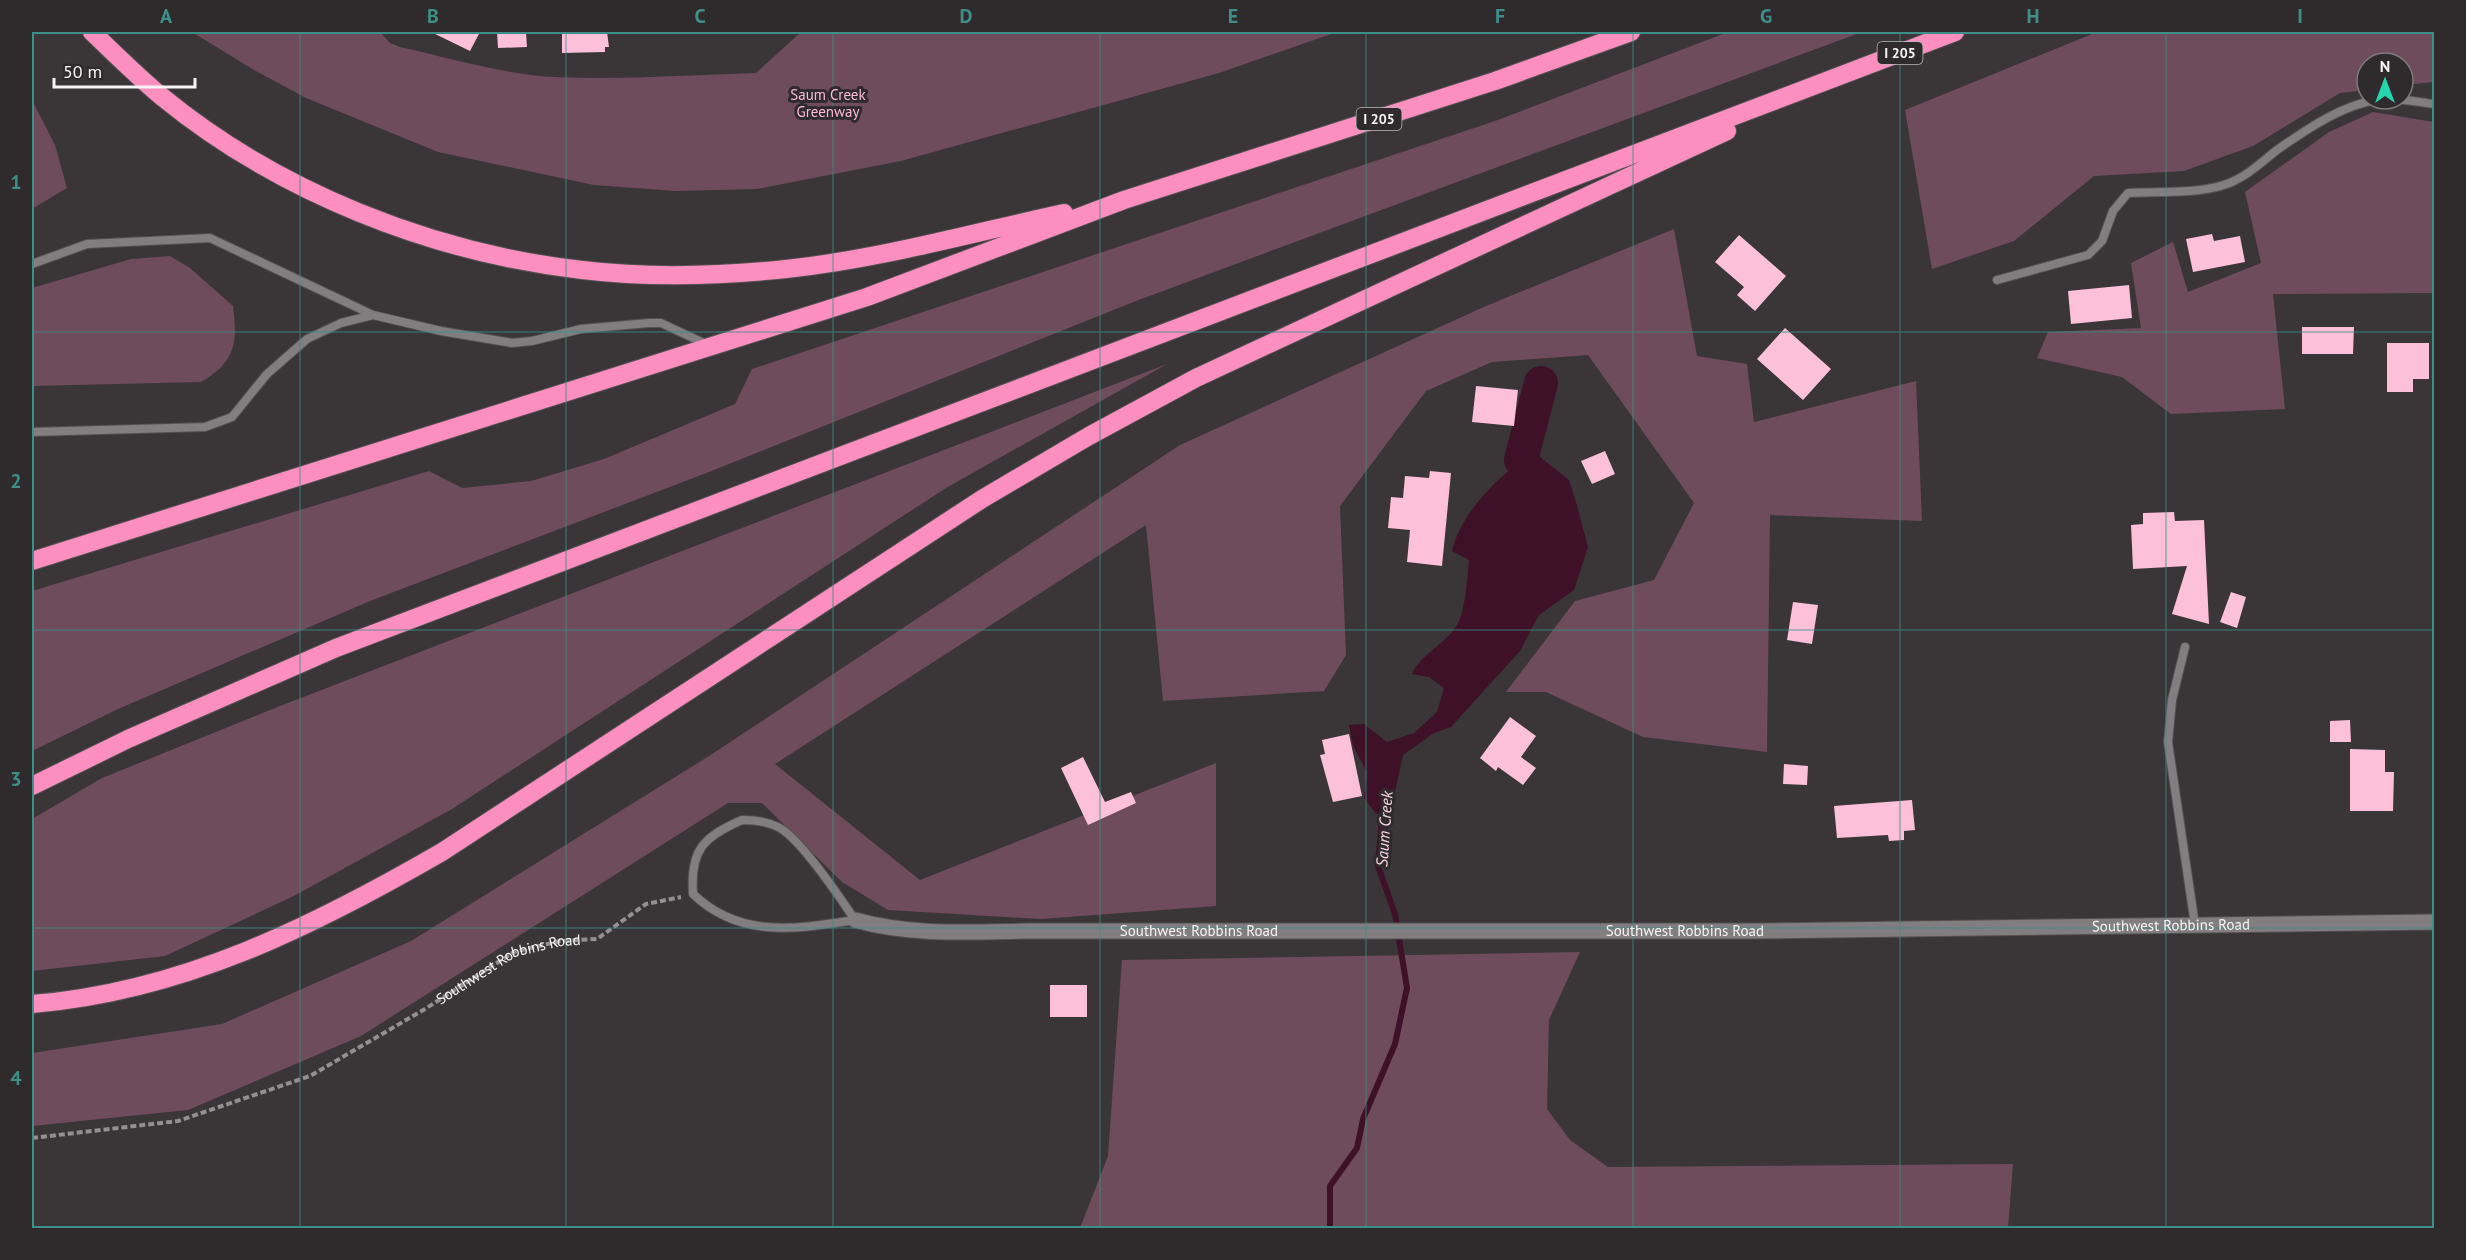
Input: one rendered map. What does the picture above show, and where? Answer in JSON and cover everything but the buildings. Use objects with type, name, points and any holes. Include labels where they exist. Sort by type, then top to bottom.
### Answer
[{"type":"highway","points":[[92,32],[162,96],[233,147],[328,198],[449,243],[550,265],[645,274],[720,273],[788,268],[858,258],[1124,200]]},
{"type":"highway","name":"I 205","points":[[1124,200],[1484,84],[1631,32]]},
{"type":"highway","name":"I 205","points":[[1845,75],[1955,32]]},
{"type":"highway","points":[[32,786],[128,739],[336,648],[1378,249],[1845,75]]},
{"type":"highway","points":[[32,1004],[120,990],[184,973],[252,950],[351,904],[442,852],[972,505],[1089,436],[1196,378],[1845,75]]},
{"type":"highway","points":[[32,561],[867,297],[1124,200]]},
{"type":"street","name":"Southwest Robbins Road","points":[[855,920],[887,929],[951,933],[1029,930],[1440,932],[2434,922]]},
{"type":"lane","points":[[1997,280],[2088,255],[2102,241],[2113,211],[2128,194],[2170,190],[2206,191],[2237,180],[2298,137],[2333,116],[2363,103],[2385,99],[2434,104]]},
{"type":"lane","points":[[32,264],[87,244],[210,238],[373,315],[490,341],[512,343],[532,341],[581,329],[661,323],[712,347]]},
{"type":"lane","points":[[32,432],[205,427],[221,423],[232,417],[267,374],[307,339],[341,323],[373,315]]},
{"type":"lane","points":[[2185,647],[2172,700],[2168,742],[2195,925]]},
{"type":"lane","points":[[693,894],[692,868],[705,841],[722,828],[742,820],[761,821],[780,828],[787,834],[855,920]]},
{"type":"lane","name":"Southwest Robbins Road","points":[[693,894],[711,911],[744,925],[807,928],[855,920]]},
{"type":"path","name":"Southwest Robbins Road","points":[[32,1138],[178,1121],[310,1076],[425,1009],[514,952],[560,940],[597,939],[646,904],[693,894]]},
{"type":"green space","name":"Saum Creek Greenway","points":[[192,32],[380,32],[390,43],[400,47],[495,69],[553,77],[604,78],[756,73],[801,32],[1337,32],[1219,73],[901,161],[757,189],[676,191],[594,185],[438,152],[306,98],[254,70]]},
{"type":"green space","points":[[1728,32],[1862,32],[1136,301],[704,474],[370,601],[118,709],[32,751],[32,591],[429,471],[462,488],[531,481],[604,459],[735,404],[752,369],[1495,121]]},
{"type":"green space","points":[[2097,32],[2434,32],[2434,82],[2415,84],[2415,51],[2355,51],[2355,91],[2340,93],[2253,146],[2184,171],[2094,176],[2014,241],[1932,269],[1905,110]]},
{"type":"green space","points":[[32,100],[55,145],[67,188],[32,209]]},
{"type":"green space","points":[[2373,112],[2434,122],[2434,293],[2273,294],[2285,409],[2171,414],[2122,377],[2037,358],[2048,332],[2141,328],[2131,263],[2173,242],[2188,292],[2261,263],[2245,192],[2329,132]]},
{"type":"green space","points":[[1674,229],[1697,356],[1747,364],[1754,422],[1916,381],[1922,521],[1770,515],[1767,752],[1643,737],[1546,692],[1506,692],[1575,601],[1654,580],[1694,503],[1588,355],[1492,362],[1426,391],[1340,506],[1346,655],[1324,691],[1163,701],[1146,525],[775,764],[920,880],[1216,763],[1216,906],[1041,919],[888,910],[842,882],[762,803],[728,803],[361,1036],[188,1110],[32,1126],[32,1053],[222,1024],[411,941],[709,756],[1180,445],[1486,306]]},
{"type":"green space","points":[[170,256],[190,268],[233,306],[234,341],[232,351],[221,367],[201,382],[32,386],[32,288],[131,259]]},
{"type":"green space","points":[[1167,364],[946,488],[452,809],[294,896],[165,956],[32,971],[32,819],[102,778],[280,706]]},
{"type":"green space","points":[[1580,952],[1549,1020],[1547,1109],[1570,1140],[1608,1167],[2013,1164],[2008,1228],[1080,1228],[1108,1156],[1122,960]]},
{"type":"shaded area","points":[[1535,453],[1569,480],[1576,502],[1588,547],[1574,590],[1539,615],[1520,651],[1451,727],[1434,733],[1403,755],[1391,810],[1376,814],[1364,798],[1367,772],[1353,746],[1349,725],[1364,724],[1387,742],[1414,733],[1437,712],[1444,688],[1429,677],[1412,674],[1416,666],[1455,629],[1461,615],[1469,560],[1452,551],[1457,537],[1464,522],[1484,494],[1509,470]]},
{"type":"waterway","name":"Saum Creek","points":[[1521,460],[1541,383]]},
{"type":"waterway","name":"Saum Creek","points":[[1330,1228],[1330,1186],[1357,1148],[1363,1119],[1395,1044],[1407,988],[1395,914],[1378,866],[1383,806]]}]
